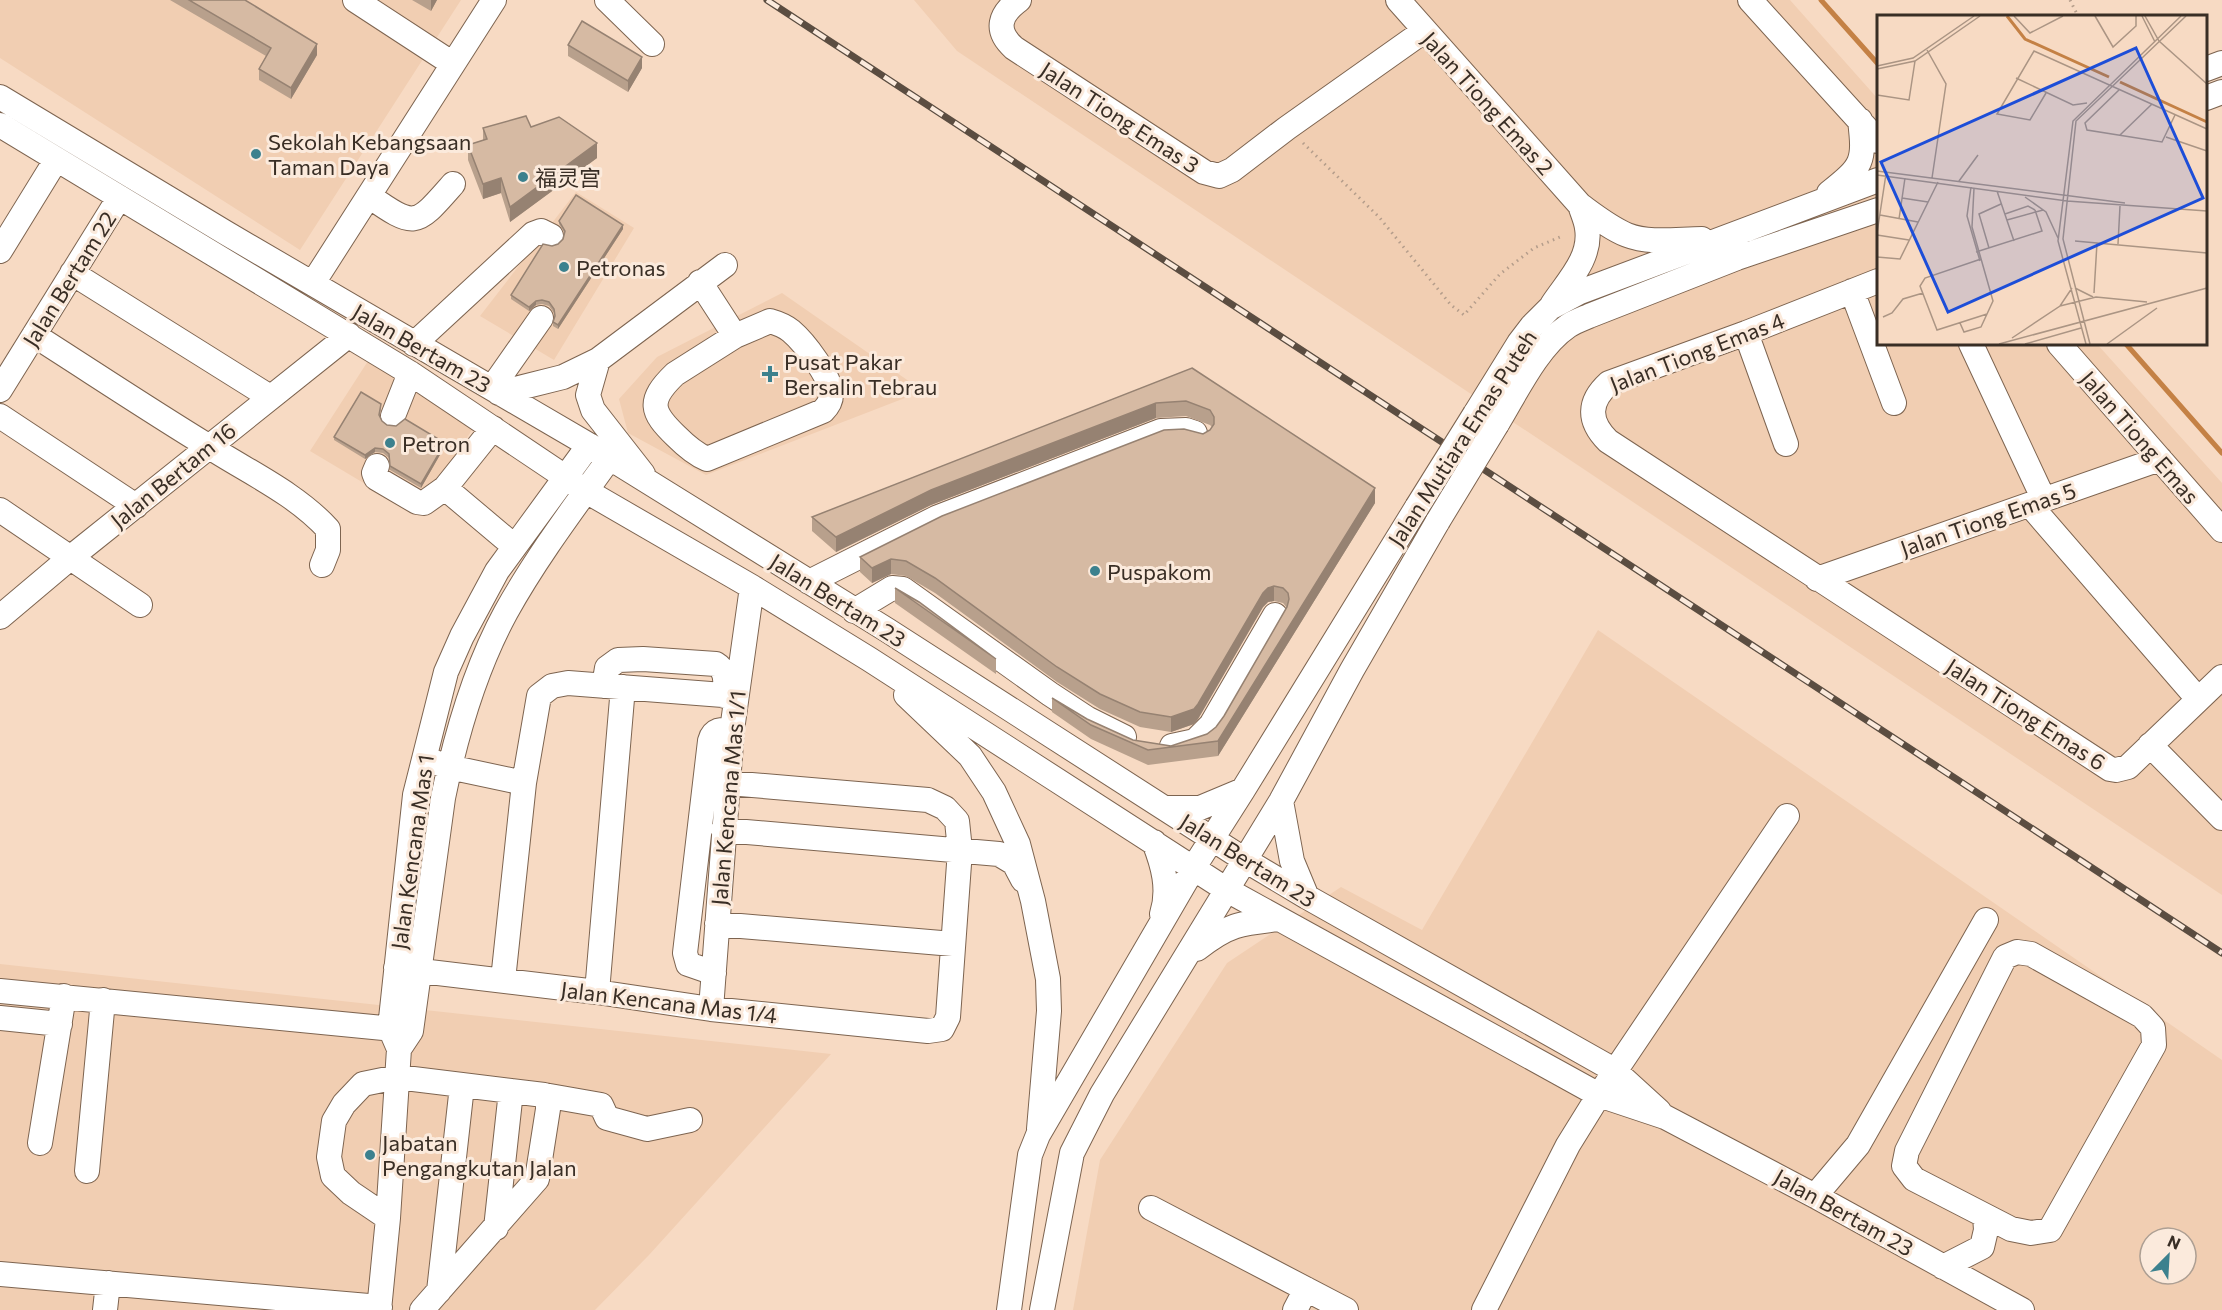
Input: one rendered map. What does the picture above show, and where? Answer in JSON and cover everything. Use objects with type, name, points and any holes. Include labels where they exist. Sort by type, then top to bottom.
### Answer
[{"type":"street","points":[[355,0],[453,64]]},
{"type":"street","points":[[313,283],[494,0]]},
{"type":"street","points":[[607,0],[652,44]]},
{"type":"street","name":"Jalan Tiong Emas 3","points":[[1019,0],[1005,13],[1001,28],[1007,42],[1204,172],[1219,176],[1232,170],[1424,31]]},
{"type":"street","name":"Jalan Tiong Emas 2","points":[[1398,0],[1580,205],[1611,227],[1629,236],[1653,240],[1718,239]]},
{"type":"street","points":[[1750,0],[1877,140]]},
{"type":"street","points":[[2207,68],[2222,63]]},
{"type":"street","points":[[2207,97],[2222,92]]},
{"type":"street","name":"Jalan Bertam 23","points":[[1,99],[589,445],[855,611],[1245,860],[1614,1070],[1665,1117]]},
{"type":"street","points":[[1819,201],[1850,177],[1860,163],[1864,151],[1860,120]]},
{"type":"street","name":"Jalan Bertam 23","points":[[0,125],[410,373],[586,491],[869,658],[1227,890],[1599,1095],[1665,1117],[1815,1196],[2022,1310]]},
{"type":"street","points":[[0,251],[56,160]]},
{"type":"street","name":"Jalan Mutiara Emas Puteh","points":[[1194,867],[1519,344],[1550,308],[1580,292],[1877,180]]},
{"type":"street","points":[[369,196],[395,214],[413,219],[427,214],[453,184]]},
{"type":"street","name":"Jalan Bertam 22","points":[[0,390],[119,198]]},
{"type":"street","name":"Jalan Tiong Emas 2","points":[[1550,308],[1581,263],[1588,243],[1587,226],[1580,205]]},
{"type":"street","name":"Jalan Mutiara Emas Puteh","points":[[1227,890],[1281,801],[1352,670],[1438,521],[1552,339],[1568,326],[1589,316],[1737,258],[1877,210]]},
{"type":"street","points":[[414,344],[533,234],[541,231],[551,236]]},
{"type":"street","points":[[495,391],[563,377],[598,360],[725,265]]},
{"type":"street","points":[[72,273],[270,397]]},
{"type":"street","name":"Jalan Tiong Emas 4","points":[[1817,579],[1608,441],[1599,432],[1594,420],[1593,406],[1596,398],[1608,383],[1746,333],[1877,281]]},
{"type":"street","points":[[700,282],[735,336]]},
{"type":"street","points":[[1852,291],[1894,402]]},
{"type":"street","points":[[495,391],[541,318]]},
{"type":"street","points":[[770,321],[789,329],[820,367],[828,380],[831,395],[823,411],[707,459],[683,443],[660,420],[656,413],[656,401],[675,374],[735,336],[770,321]]},
{"type":"street","points":[[1746,333],[1786,444]]},
{"type":"street","points":[[34,335],[316,515],[328,528],[328,550],[322,565]]},
{"type":"street","name":"Jalan Bertam 16","points":[[1,615],[349,335]]},
{"type":"street","points":[[1971,345],[2037,502],[2198,699]]},
{"type":"street","name":"Jalan Tiong Emas","points":[[2060,345],[2222,530]]},
{"type":"street","points":[[598,360],[588,394],[593,410],[648,482]]},
{"type":"street","points":[[393,416],[410,373]]},
{"type":"street","points":[[0,416],[136,506]]},
{"type":"street","points":[[377,466],[374,473],[376,478],[417,502],[424,503],[445,488],[493,428]]},
{"type":"street","points":[[809,582],[936,518],[1161,431],[1186,430],[1200,435]]},
{"type":"street","name":"Jalan Kencana Mas 1","points":[[379,1308],[407,970],[416,795],[423,758],[446,672],[480,600],[514,546],[589,445]]},
{"type":"street","name":"Jalan Kencana Mas 1","points":[[407,970],[449,767],[474,683],[501,622],[538,560],[609,459]]},
{"type":"street","name":"Jalan Tiong Emas 5","points":[[1817,579],[2160,459]]},
{"type":"street","points":[[445,488],[514,546]]},
{"type":"street","points":[[0,510],[140,605]]},
{"type":"street","name":"Jalan Tiong Emas 6","points":[[1817,579],[2110,770],[2128,767],[2222,677]]},
{"type":"street","name":"Jalan Kencana Mas 1/1","points":[[711,1010],[732,730],[730,696],[752,587]]},
{"type":"street","points":[[855,611],[892,588],[903,589],[1088,719],[1114,733],[1149,744],[1183,745],[1195,741],[1211,726],[1275,615]]},
{"type":"street","points":[[869,658],[970,756],[994,792],[1018,844],[1034,901],[1048,979],[1049,1011],[1038,1135]]},
{"type":"street","points":[[597,992],[613,687],[607,668],[618,660],[643,659],[716,664],[725,672],[730,696]]},
{"type":"street","points":[[503,980],[524,783],[539,696],[552,686],[568,683],[613,687]]},
{"type":"street","points":[[714,973],[688,964],[685,953],[711,736],[719,730],[732,730]]},
{"type":"street","points":[[2150,744],[2222,818]]},
{"type":"street","points":[[423,758],[449,767],[524,783]]},
{"type":"street","points":[[717,924],[953,944],[960,850],[957,821],[945,808],[928,800],[728,783]]},
{"type":"street","points":[[1165,808],[1200,808],[1243,790]]},
{"type":"street","points":[[1281,801],[1292,861],[1307,897]]},
{"type":"street","points":[[1484,1310],[1568,1145],[1614,1070],[1787,816]]},
{"type":"street","points":[[723,831],[999,854],[1008,858],[1020,874],[1034,901]]},
{"type":"street","points":[[1154,842],[1163,866],[1166,900],[1154,936]]},
{"type":"street","name":"Jalan Bertam 23","points":[[1010,1310],[1030,1155],[1038,1135],[1194,867]]},
{"type":"street","name":"Jalan Bertam 23","points":[[1042,1310],[1072,1153],[1102,1094],[1227,890]]},
{"type":"street","points":[[1187,957],[1215,935],[1239,924],[1280,919]]},
{"type":"street","points":[[1815,1196],[1858,1145],[1986,920]]},
{"type":"street","name":"Jalan Kencana Mas 1/4","points":[[407,970],[597,992],[711,1010],[928,1031],[942,1029],[948,1017],[953,944]]},
{"type":"street","points":[[2017,952],[2031,954],[2142,1016],[2153,1029],[2154,1045],[2050,1230],[2031,1233],[2011,1229],[1985,1216],[1914,1179],[1904,1166],[1907,1151],[2005,957],[2017,952]]},
{"type":"street","points":[[0,991],[103,1000],[400,1036]]},
{"type":"street","points":[[40,1143],[64,996]]},
{"type":"street","points":[[87,1171],[103,1000]]},
{"type":"street","points":[[0,1018],[60,1024]]},
{"type":"street","points":[[388,1218],[333,1176],[329,1157],[334,1121],[344,1104],[363,1084],[397,1077],[544,1095],[601,1105],[607,1118],[647,1130],[690,1120]]},
{"type":"street","points":[[439,1291],[462,1086]]},
{"type":"street","points":[[495,1228],[511,1091]]},
{"type":"street","points":[[422,1310],[537,1179],[548,1109],[548,1101],[544,1095]]},
{"type":"street","points":[[1151,1208],[1346,1310]]},
{"type":"street","points":[[1943,1267],[1982,1247],[1986,1230],[1985,1216]]},
{"type":"street","points":[[0,1274],[340,1307],[379,1308]]},
{"type":"street","points":[[105,1310],[108,1283]]},
{"type":"street","points":[[1294,1310],[1306,1288]]},
{"type":"path","points":[[2070,0],[2078,15]]},
{"type":"path","points":[[1287,128],[1379,217],[1451,305],[1464,315],[1500,274],[1534,248],[1560,237]]},
{"type":"shaded area","name":"Sekolah Kebangsaan Taman Daya","points":[[0,0],[461,0],[300,250],[0,58]]},
{"type":"shaded area","points":[[914,0],[1790,0],[1877,98],[1877,345],[2098,345],[2222,483],[2222,895],[957,51]]},
{"type":"shaded area","points":[[576,192],[634,228],[554,360],[480,316]]},
{"type":"shaded area","name":"Pusat Pakar Bersalin Tebrau","points":[[782,293],[923,391],[706,475],[628,433],[619,399],[657,357]]},
{"type":"shaded area","points":[[368,361],[473,428],[419,516],[310,451]]},
{"type":"shaded area","points":[[1598,630],[2222,1060],[2222,1310],[1073,1310],[1100,1160],[1227,963],[1341,887],[1422,930]]},
{"type":"shaded area","name":"Jabatan Pengangkutan Jalan","points":[[0,964],[831,1054],[649,1255],[595,1310],[0,1310]]},
{"type":"building","points":[[189,0],[245,0],[317,44],[291,88],[259,69],[271,48]]},
{"type":"building","points":[[582,21],[642,57],[628,81],[568,45]]},
{"type":"building","name":"福灵宫","points":[[526,116],[531,127],[559,117],[597,143],[510,207],[501,178],[483,184],[468,145],[487,139],[483,128]]},
{"type":"building","name":"Petronas","points":[[576,195],[623,225],[558,325],[553,322],[554,309],[549,302],[536,301],[529,307],[511,295],[543,244],[552,246],[563,239],[565,231],[559,221]]},
{"type":"building","name":"Puspakom","points":[[1192,368],[1375,488],[1218,741],[1148,750],[1091,725],[1052,698],[1087,719],[1133,740],[1171,746],[1207,734],[1224,716],[1287,607],[1288,593],[1283,588],[1274,586],[1263,593],[1194,709],[1171,717],[1140,712],[1100,694],[1057,667],[935,578],[906,561],[891,559],[872,568],[860,557],[942,516],[1164,430],[1184,429],[1203,434],[1214,424],[1214,417],[1210,410],[1186,401],[1156,403],[931,490],[836,537],[812,517]]},
{"type":"building","name":"Petron","points":[[361,392],[381,404],[379,415],[387,425],[396,426],[405,419],[445,443],[421,484],[390,466],[389,454],[383,449],[375,448],[365,455],[334,437]]},
{"type":"building","points":[[895,588],[919,602],[996,659]]},
{"type":"waterway","points":[[1821,0],[1877,63]]},
{"type":"waterway","points":[[2127,345],[2222,453]]},
{"type":"railway","points":[[767,0],[2222,953]]},
{"type":"place","name":"Sekolah Kebangsaan Taman Daya","points":[[256,154]]},
{"type":"place","name":"福灵宫","points":[[523,177]]},
{"type":"place","name":"Petronas","points":[[564,267]]},
{"type":"place","name":"Pusat Pakar Bersalin Tebrau","points":[[770,374]]},
{"type":"place","name":"Petron","points":[[390,443]]},
{"type":"place","name":"Puspakom","points":[[1095,571]]},
{"type":"place","name":"Jabatan Pengangkutan Jalan","points":[[370,1155]]}]
